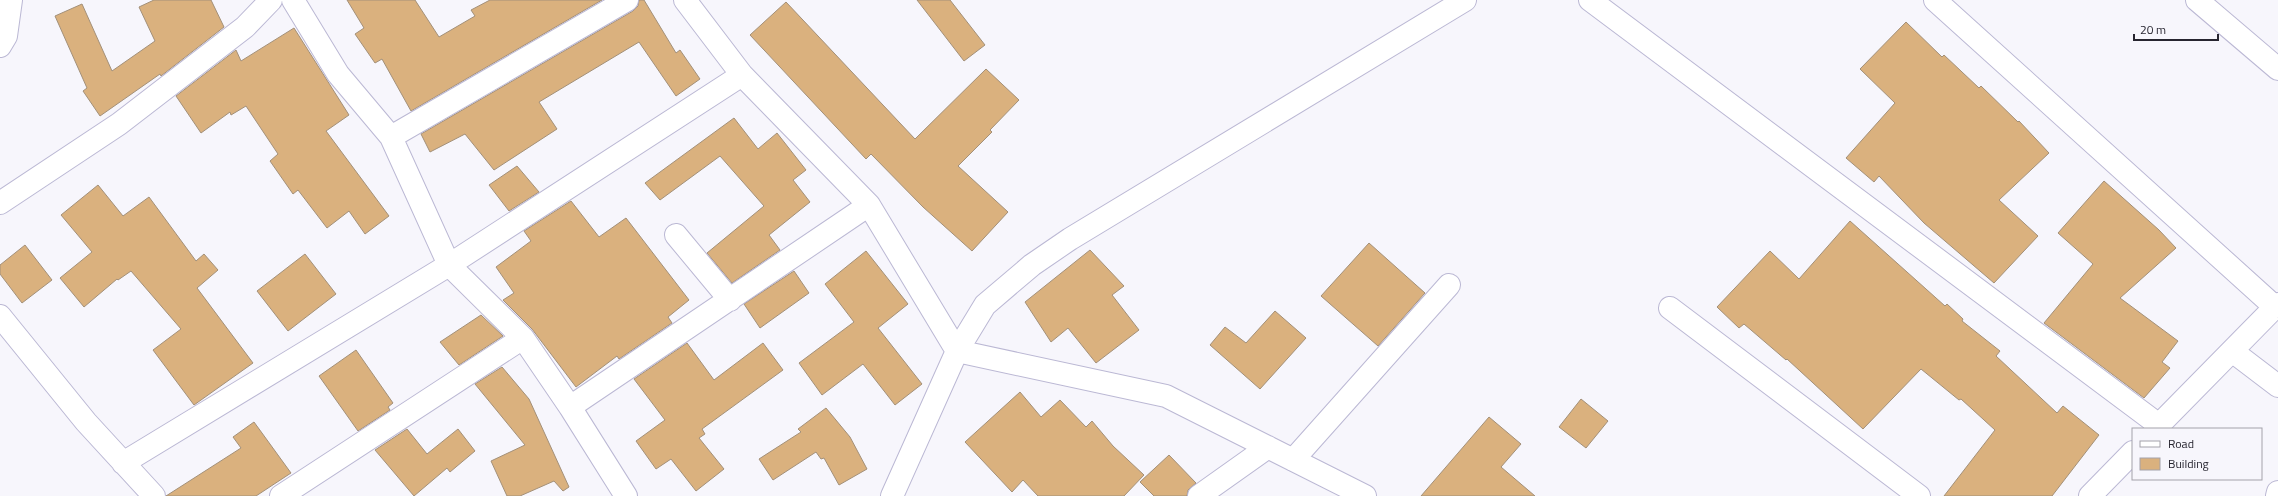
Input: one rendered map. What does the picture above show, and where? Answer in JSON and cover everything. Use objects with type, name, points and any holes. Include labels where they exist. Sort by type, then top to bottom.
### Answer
[{"type":"street","points":[[0,46],[6,36],[11,0]]},
{"type":"street","points":[[0,203],[119,124],[245,28],[271,0]]},
{"type":"street","points":[[293,0],[338,74],[391,138],[449,265],[523,338],[570,407],[626,496]]},
{"type":"street","points":[[391,138],[627,0]]},
{"type":"street","points":[[685,0],[742,75],[869,205],[957,351],[1166,396],[1365,496]]},
{"type":"street","points":[[892,496],[957,351],[985,305],[1032,265],[1064,243],[1465,0]]},
{"type":"street","points":[[1590,0],[2157,427],[2277,305],[1935,0]]},
{"type":"street","points":[[2197,0],[2278,68]]},
{"type":"street","points":[[123,463],[449,265],[742,75]]},
{"type":"street","points":[[570,407],[869,205]]},
{"type":"street","points":[[676,235],[730,300]]},
{"type":"street","points":[[1293,460],[1449,285]]},
{"type":"street","points":[[1670,308],[1919,496]]},
{"type":"street","points":[[0,316],[86,422],[154,496]]},
{"type":"street","points":[[281,496],[523,338]]},
{"type":"street","points":[[2232,350],[2278,386]]},
{"type":"street","points":[[1199,496],[1268,447]]},
{"type":"street","points":[[2090,496],[2132,453]]},
{"type":"street","points":[[2276,496],[2278,492]]},
{"type":"building","points":[[154,0],[211,0],[224,27],[161,76],[160,74],[100,116],[83,91],[87,88],[55,16],[82,4],[112,71],[155,41],[139,7]]},
{"type":"building","points":[[347,0],[415,0],[439,37],[475,16],[471,10],[490,0],[602,0],[411,111],[382,59],[375,63],[355,34],[364,28]]},
{"type":"building","points":[[639,0],[644,0],[676,53],[680,50],[700,79],[676,96],[639,42],[539,102],[557,129],[494,170],[465,134],[430,152],[421,134],[633,11],[638,6]]},
{"type":"building","points":[[917,0],[950,0],[985,45],[964,61]]},
{"type":"building","points":[[786,2],[915,139],[986,69],[1019,100],[990,130],[992,132],[958,166],[1008,212],[972,251],[923,207],[871,154],[866,159],[750,35]]},
{"type":"building","points":[[1906,22],[1942,57],[1944,55],[1979,88],[1981,86],[2018,122],[2019,121],[2049,153],[1999,200],[2038,236],[1994,283],[1924,223],[1879,176],[1874,182],[1846,158],[1895,103],[1860,69]]},
{"type":"building","points":[[294,28],[349,115],[326,131],[389,216],[365,234],[349,211],[327,228],[298,190],[293,194],[270,161],[278,154],[246,106],[231,115],[230,112],[201,133],[176,96],[236,50],[241,61]]},
{"type":"building","points":[[734,118],[758,149],[777,133],[806,170],[793,180],[810,202],[769,235],[780,250],[732,283],[707,253],[764,206],[720,156],[660,200],[645,183]]},
{"type":"building","points":[[517,166],[539,192],[509,211],[489,185]]},
{"type":"building","points":[[2104,181],[2159,230],[2176,248],[2120,298],[2178,341],[2162,362],[2170,368],[2144,398],[2044,323],[2093,264],[2058,233]]},
{"type":"building","points":[[98,185],[123,216],[149,197],[196,261],[204,254],[218,270],[197,288],[253,363],[194,405],[153,350],[181,329],[131,271],[118,280],[117,279],[84,307],[60,278],[92,252],[61,215]]},
{"type":"building","points":[[571,201],[599,237],[626,218],[689,300],[668,317],[672,323],[619,359],[617,356],[576,387],[532,329],[503,300],[514,293],[496,267],[531,241],[524,231]]},
{"type":"building","points":[[1850,221],[1945,306],[1947,304],[1963,319],[1962,321],[2000,351],[1996,356],[2057,413],[2063,406],[2099,435],[2052,496],[1944,496],[1995,430],[1961,399],[1959,400],[1921,369],[1863,429],[1787,359],[1786,360],[1744,324],[1739,328],[1717,307],[1770,251],[1799,279]]},
{"type":"building","points":[[1369,243],[1425,293],[1378,346],[1321,296]]},
{"type":"building","points":[[25,245],[52,280],[22,303],[0,274],[0,265]]},
{"type":"building","points":[[1090,250],[1124,286],[1112,295],[1139,330],[1096,363],[1068,328],[1051,342],[1025,302]]},
{"type":"building","points":[[866,251],[908,304],[878,328],[922,384],[895,405],[863,364],[822,395],[799,363],[854,322],[825,284]]},
{"type":"building","points":[[305,254],[336,294],[288,331],[257,291]]},
{"type":"building","points":[[794,271],[809,293],[760,328],[744,304]]},
{"type":"building","points":[[1275,311],[1306,338],[1260,389],[1210,345],[1225,327],[1246,343]]},
{"type":"building","points":[[481,315],[503,336],[459,365],[440,342]]},
{"type":"building","points":[[687,343],[714,380],[763,343],[783,370],[702,429],[705,434],[699,438],[724,469],[696,491],[671,459],[656,469],[636,441],[665,420],[634,379]]},
{"type":"building","points":[[356,350],[393,403],[388,407],[390,410],[358,431],[319,376]]},
{"type":"building","points":[[502,367],[529,399],[569,487],[563,491],[554,481],[520,496],[507,496],[491,461],[525,445],[475,384]]},
{"type":"building","points":[[1020,392],[1041,417],[1060,400],[1086,427],[1092,421],[1113,446],[1144,475],[1124,496],[1038,496],[1023,480],[1012,492],[965,442]]},
{"type":"building","points":[[1581,399],[1608,421],[1586,448],[1559,427]]},
{"type":"building","points":[[826,408],[850,437],[867,469],[839,485],[824,458],[821,459],[816,452],[773,480],[759,459],[801,432],[798,429]]},
{"type":"building","points":[[1489,417],[1521,444],[1501,467],[1535,496],[1421,496]]},
{"type":"building","points":[[254,422],[291,473],[256,496],[166,496],[241,448],[233,437]]},
{"type":"building","points":[[407,429],[427,454],[458,429],[475,451],[450,472],[447,468],[414,496],[375,450]]},
{"type":"building","points":[[1169,455],[1196,483],[1188,490],[1187,496],[1154,496],[1140,482]]}]
